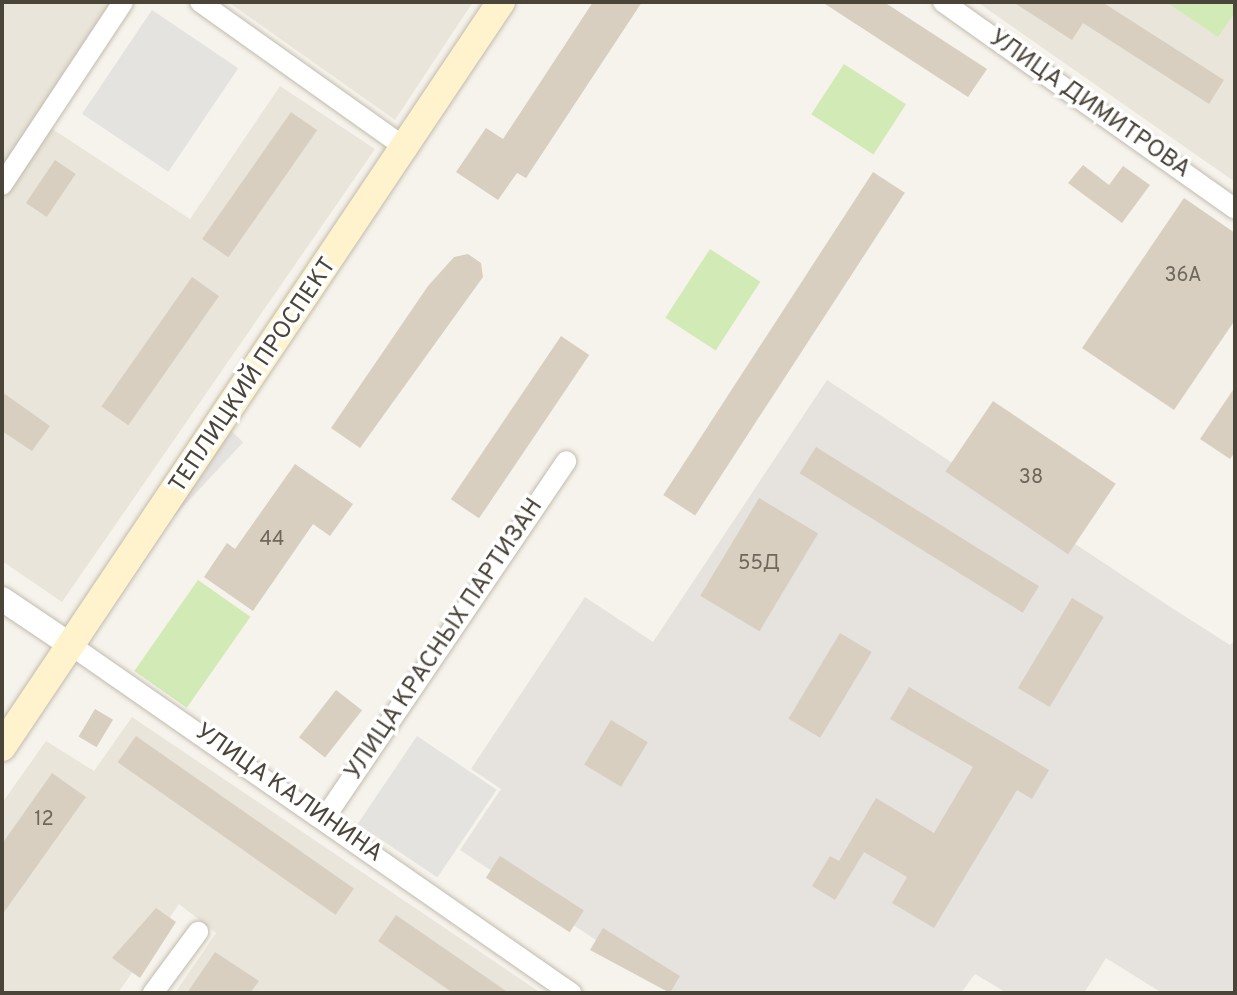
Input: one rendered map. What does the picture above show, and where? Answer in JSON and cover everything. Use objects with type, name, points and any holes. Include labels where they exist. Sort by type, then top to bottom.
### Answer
[{"type":"main road","name":"ТЕПЛИЦКИЙ ПРОСПЕКТ","points":[[2,747],[407,149],[501,2]]},
{"type":"street","points":[[2,185],[123,2]]},
{"type":"street","points":[[200,2],[407,149]]},
{"type":"street","name":"УЛИЦА ДИМИТРОВА","points":[[943,2],[1235,209]]},
{"type":"street","name":"УЛИЦА КРАСНЫХ ПАРТИЗАН","points":[[324,819],[566,461]]},
{"type":"street","name":"УЛИЦА КАЛИНИНА","points":[[2,599],[324,819],[571,993]]},
{"type":"street","points":[[153,993],[198,932]]},
{"type":"shaded area","points":[[2,2],[114,2],[37,119],[190,219],[280,86],[375,149],[62,602],[2,561]]},
{"type":"shaded area","points":[[228,2],[473,2],[395,120]]},
{"type":"shaded area","points":[[977,2],[1235,2],[1235,182]]},
{"type":"shaded area","points":[[152,10],[238,68],[168,172],[82,114]]},
{"type":"shaded area","points":[[827,380],[1175,610],[1230,645],[1235,640],[1235,993],[1162,993],[1106,958],[1084,993],[1007,993],[975,974],[961,993],[676,993],[460,850],[501,789],[471,769],[585,597],[653,642]]},
{"type":"shaded area","points":[[230,430],[243,442],[137,556],[124,544]]},
{"type":"shaded area","points":[[132,717],[541,993],[175,993],[216,933],[179,904],[118,993],[2,993],[2,803],[46,741],[94,771]]},
{"type":"shaded area","points":[[417,736],[497,790],[437,878],[358,824]]},
{"type":"green space","points":[[1166,2],[1235,2],[1235,12],[1218,37]]},
{"type":"green space","points":[[844,64],[906,104],[873,155],[811,114]]},
{"type":"green space","points":[[710,249],[760,282],[716,350],[665,318]]},
{"type":"green space","points":[[198,580],[250,617],[187,708],[134,671]]},
{"type":"building","points":[[593,2],[642,2],[526,178],[517,173],[498,200],[456,172],[486,128],[503,139]]},
{"type":"building","points":[[822,2],[884,2],[987,69],[968,97]]},
{"type":"building","points":[[1013,2],[1102,2],[1224,80],[1209,104],[1083,23],[1072,40]]},
{"type":"building","points":[[291,112],[317,130],[228,257],[202,239]]},
{"type":"building","points":[[55,160],[76,174],[47,217],[26,203]]},
{"type":"building","points":[[1083,165],[1109,185],[1123,166],[1150,185],[1122,223],[1068,183]]},
{"type":"building","points":[[873,172],[905,193],[695,516],[663,495]]},
{"type":"building","points":[[1184,198],[1235,233],[1235,320],[1174,410],[1082,348]]},
{"type":"building","points":[[468,254],[481,263],[483,277],[360,448],[331,428],[428,286],[454,257]]},
{"type":"building","points":[[192,277],[219,296],[128,425],[101,406]]},
{"type":"building","points":[[561,336],[589,355],[479,518],[451,499]]},
{"type":"building","points":[[1235,387],[1235,452],[1230,459],[1200,439]]},
{"type":"building","points":[[2,392],[50,426],[32,451],[2,431]]},
{"type":"building","points":[[993,401],[1116,484],[1068,554],[945,471]]},
{"type":"building","points":[[816,447],[1039,586],[1023,613],[800,473]]},
{"type":"building","points":[[295,464],[353,504],[330,536],[313,524],[253,611],[204,577],[227,543],[235,549]]},
{"type":"building","points":[[759,498],[818,534],[759,631],[700,596]]},
{"type":"building","points":[[1072,598],[1104,617],[1050,707],[1018,688]]},
{"type":"building","points":[[840,633],[872,652],[820,738],[788,719]]},
{"type":"building","points":[[909,687],[1049,770],[1032,799],[1017,790],[934,928],[892,903],[907,877],[864,852],[835,900],[812,886],[830,856],[839,861],[876,798],[934,833],[973,767],[890,719]]},
{"type":"building","points":[[336,690],[362,710],[325,758],[299,737]]},
{"type":"building","points":[[95,709],[113,720],[97,747],[79,736]]},
{"type":"building","points":[[611,720],[648,742],[621,787],[584,765]]},
{"type":"building","points":[[136,736],[354,889],[336,915],[118,762]]},
{"type":"building","points":[[52,773],[86,797],[2,915],[2,844]]},
{"type":"building","points":[[500,856],[584,910],[570,932],[486,878]]},
{"type":"building","points":[[156,908],[176,922],[140,978],[112,958]]},
{"type":"building","points":[[396,915],[509,993],[453,993],[378,941]]},
{"type":"building","points":[[603,928],[680,976],[670,993],[590,950]]},
{"type":"building","points":[[215,952],[259,981],[250,993],[187,993]]}]
